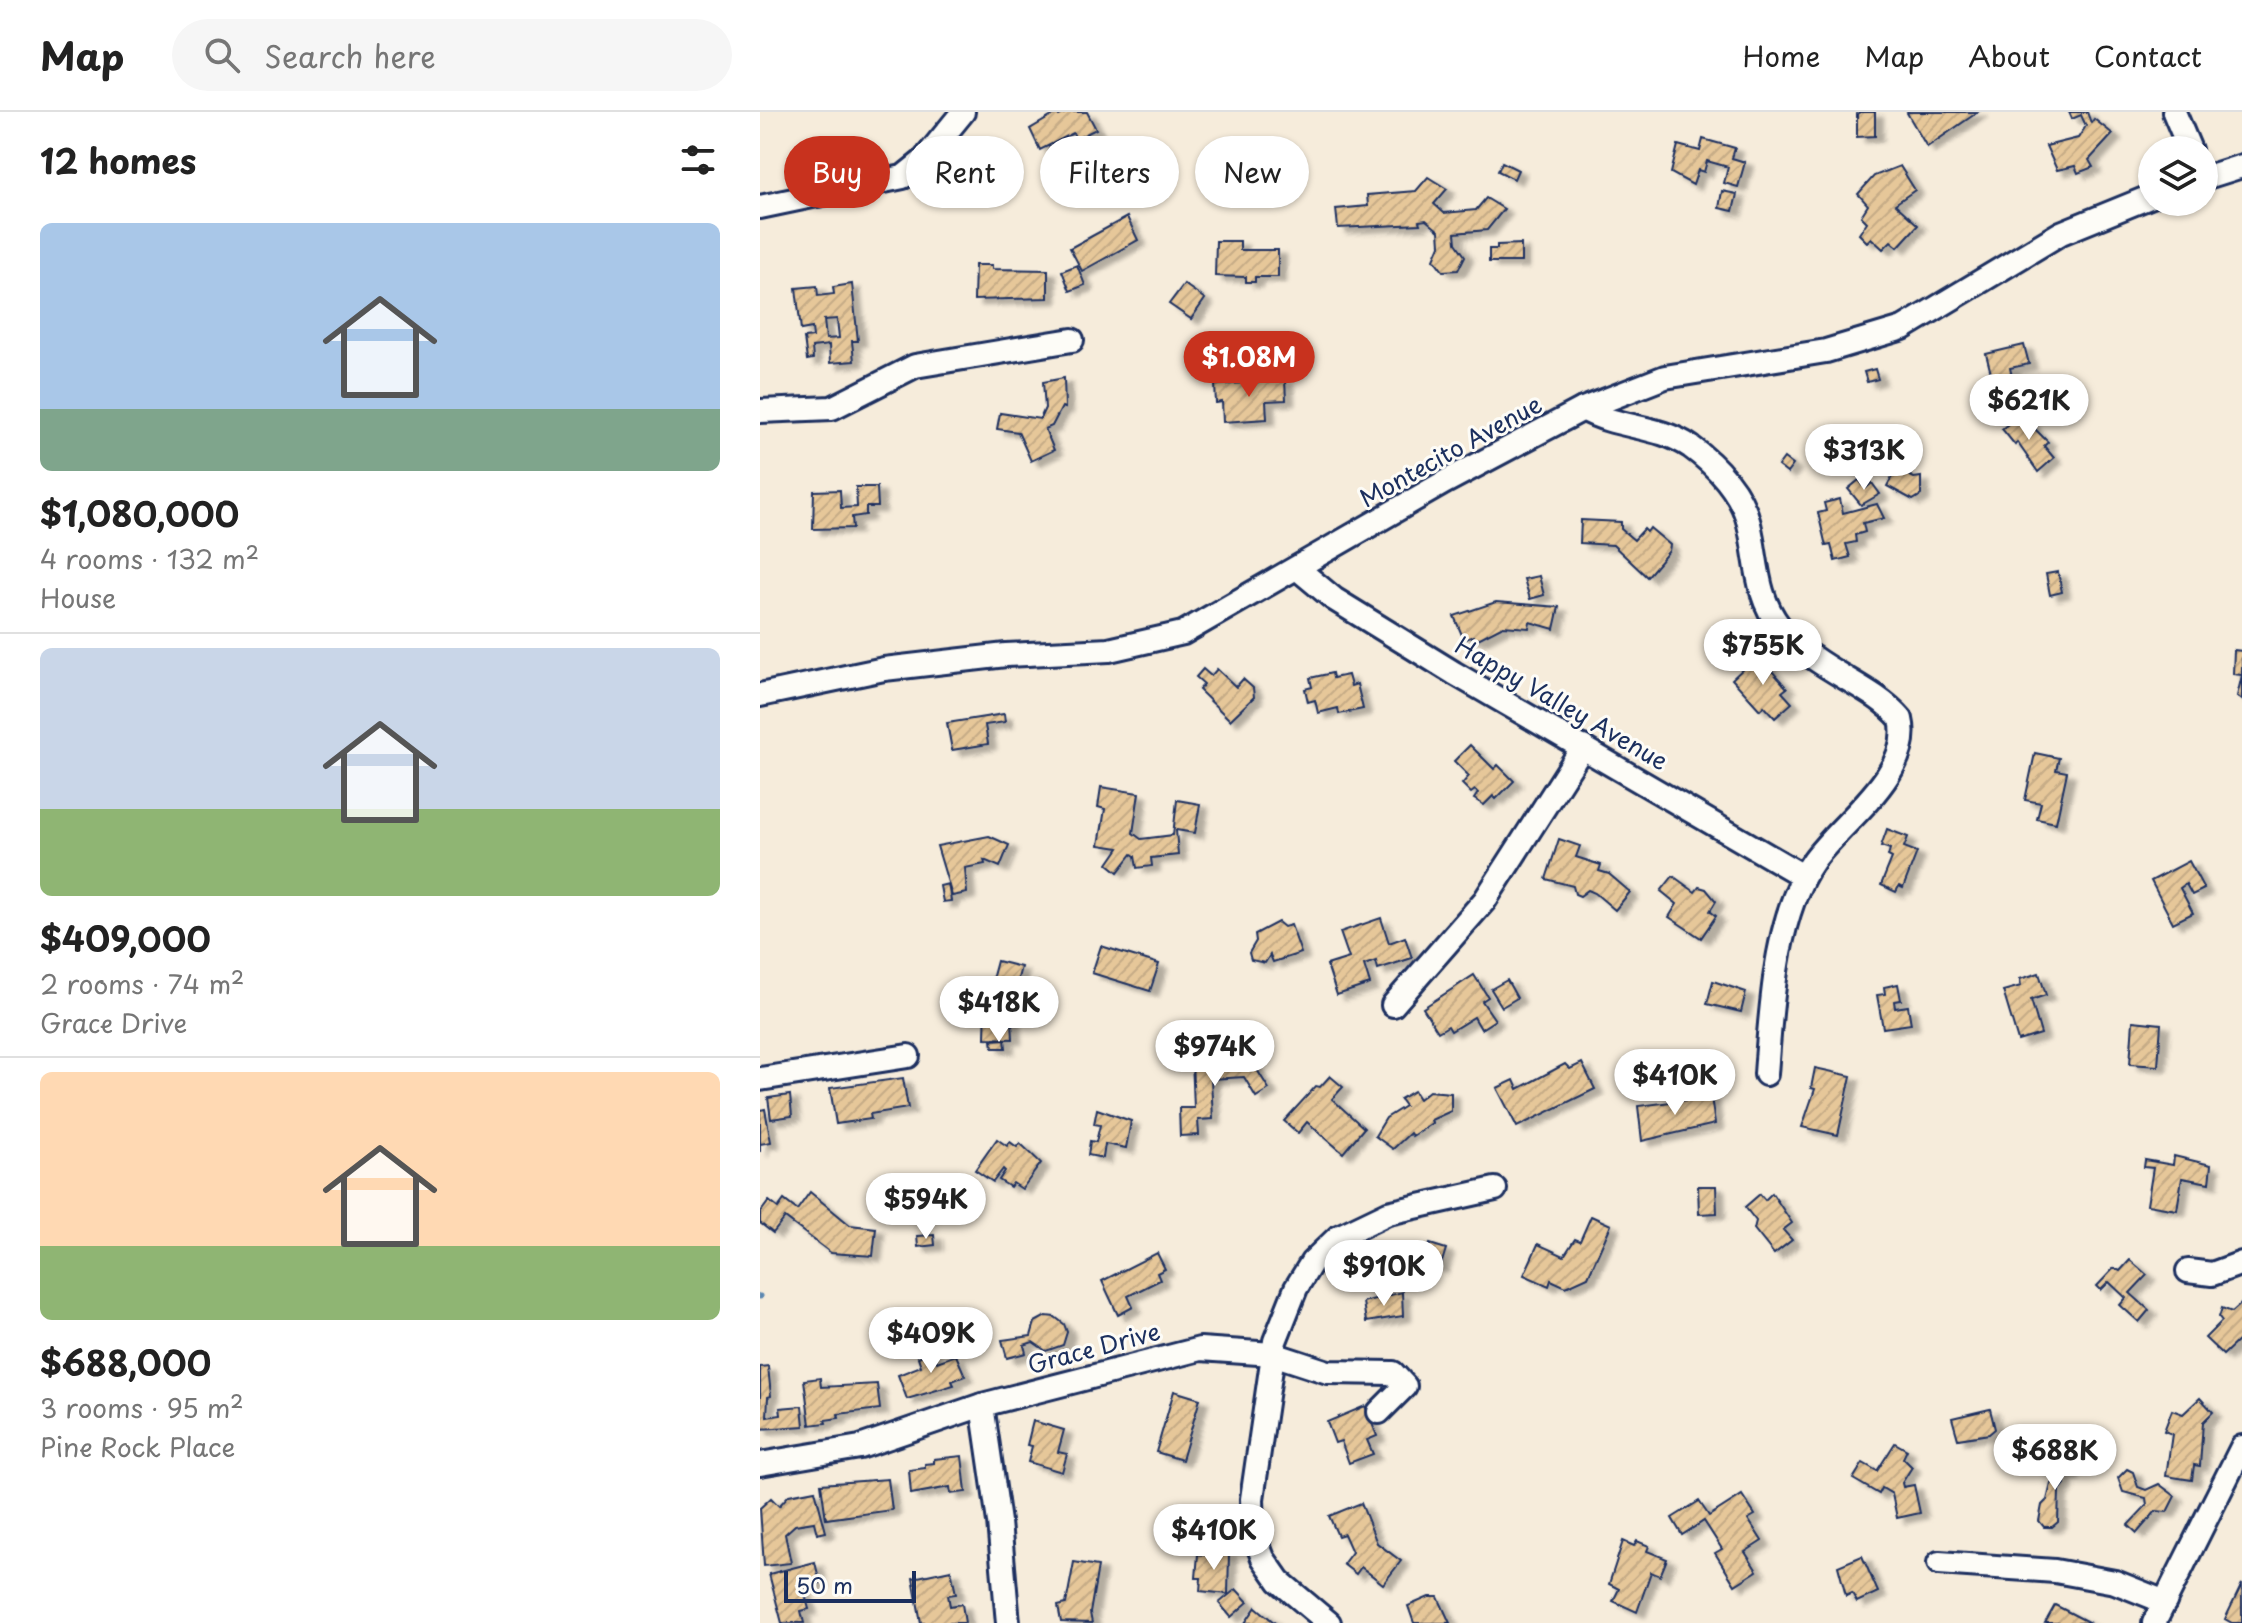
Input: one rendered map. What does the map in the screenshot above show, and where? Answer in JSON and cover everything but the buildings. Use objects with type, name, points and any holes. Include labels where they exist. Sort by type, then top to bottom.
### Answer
[{"type":"street","points":[[760,207],[903,177],[923,161],[963,112]]},
{"type":"street","points":[[2174,112],[2184,136]]},
{"type":"street","points":[[2218,174],[2242,166]]},
{"type":"street","name":"Montecito Avenue","points":[[760,695],[884,669],[992,656],[1109,650],[1161,639],[1199,626],[1445,482],[1583,409],[1665,377],[1826,351],[1903,328],[2051,238],[2084,221],[2138,201]]},
{"type":"street","points":[[760,411],[832,408],[915,366],[1072,340]]},
{"type":"street","points":[[1583,409],[1616,424],[1662,431],[1691,448],[1716,469],[1744,510],[1757,581],[1770,612],[1781,628],[1824,668],[1901,719],[1903,739],[1898,762],[1803,876],[1792,906],[1771,1002],[1766,1074]]},
{"type":"street","name":"Happy Valley Avenue","points":[[1298,569],[1334,599],[1803,876]]},
{"type":"street","points":[[1393,1005],[1485,900],[1583,747]]},
{"type":"street","points":[[760,1079],[908,1056]]},
{"type":"street","points":[[1329,1623],[1279,1581],[1263,1558],[1253,1532],[1252,1499],[1273,1354],[1296,1288],[1312,1262],[1338,1237],[1388,1213],[1495,1189]]},
{"type":"street","points":[[2188,1271],[2212,1274],[2242,1263]]},
{"type":"street","name":"Grace Drive","points":[[760,1464],[860,1447],[982,1405],[1200,1349],[1244,1349],[1273,1354],[1328,1372],[1393,1373],[1405,1386],[1379,1412]]},
{"type":"street","points":[[982,1405],[999,1522],[1008,1623]]},
{"type":"street","points":[[2154,1623],[2242,1447]]},
{"type":"street","points":[[1939,1563],[2055,1571],[2115,1582],[2165,1602]]}]
